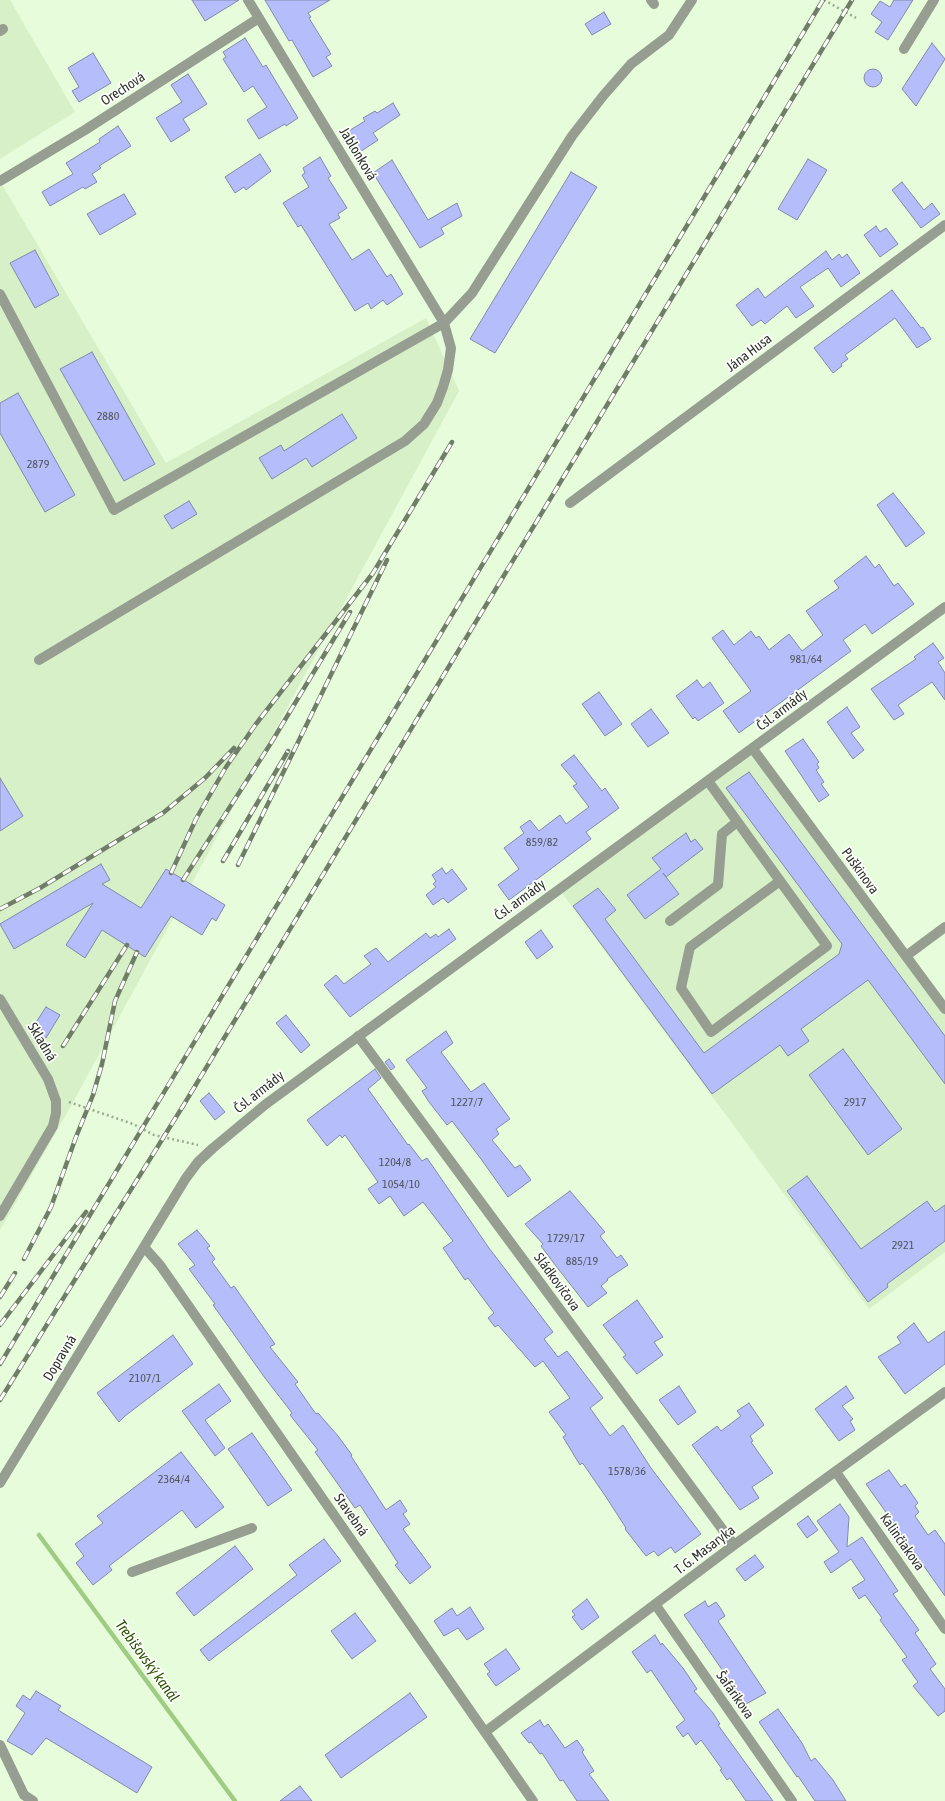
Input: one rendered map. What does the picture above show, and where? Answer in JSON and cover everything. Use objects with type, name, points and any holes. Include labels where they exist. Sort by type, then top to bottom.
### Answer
[{"type":"street","name":"Jablonková","points":[[39,660],[405,441],[424,424],[437,403],[443,387],[448,370],[451,348],[444,323],[248,0]]},
{"type":"street","points":[[0,294],[114,510],[444,323],[472,293],[572,136],[631,64],[669,35],[692,0]]},
{"type":"street","points":[[904,49],[934,0]]},
{"type":"street","name":"Orechová","points":[[0,181],[85,130],[259,18]]},
{"type":"street","name":"Jána Husa","points":[[570,504],[945,225]]},
{"type":"street","name":"Čsl. armády","points":[[144,1247],[186,1178],[198,1162],[266,1104],[945,607]]},
{"type":"street","name":"Puškinova","points":[[753,749],[945,1010]]},
{"type":"street","points":[[708,781],[780,881],[826,946],[711,1032],[681,988],[690,947],[780,881]]},
{"type":"street","points":[[670,921],[718,885],[722,834],[737,822]]},
{"type":"street","points":[[906,956],[945,927]]},
{"type":"street","name":"Skladná","points":[[0,999],[48,1079],[56,1101]]},
{"type":"street","name":"Sládkovičova","points":[[358,1036],[734,1545]]},
{"type":"street","points":[[0,1216],[52,1126],[56,1113],[56,1101]]},
{"type":"street","name":"Dopravná","points":[[0,1483],[144,1247]]},
{"type":"street","name":"Stavebná","points":[[144,1247],[164,1272],[533,1801]]},
{"type":"street","name":"T. G. Masaryka","points":[[485,1732],[734,1545],[945,1392]]},
{"type":"street","name":"Kalinčiakova","points":[[836,1472],[945,1629]]},
{"type":"street","points":[[132,1572],[252,1528]]},
{"type":"street","name":"Šafárikova","points":[[656,1604],[792,1801]]},
{"type":"street","points":[[0,1745],[24,1795],[33,1801]]},
{"type":"path","points":[[824,0],[856,18]]},
{"type":"path","points":[[56,1101],[72,1102],[98,1111],[133,1124],[154,1135],[214,1148]]},
{"type":"shaded area","points":[[0,0],[10,0],[75,112],[0,159]]},
{"type":"shaded area","points":[[0,181],[166,463],[426,318],[459,391],[71,1106],[0,1230]]},
{"type":"shaded area","points":[[753,749],[945,1009],[945,1252],[869,1309],[559,889]]},
{"type":"building","points":[[192,0],[239,0],[205,21]]},
{"type":"building","points":[[265,0],[330,0],[308,13],[311,17],[309,18],[331,54],[326,57],[332,66],[313,77],[292,40],[289,41]]},
{"type":"building","points":[[894,0],[913,0],[888,40],[875,32],[882,22],[871,14],[880,1],[890,7]]},
{"type":"building","points":[[604,12],[611,24],[592,35],[585,24]]},
{"type":"building","points":[[245,38],[263,67],[266,65],[298,118],[286,126],[285,124],[259,139],[247,120],[267,107],[253,86],[244,92],[223,59],[226,57],[223,52]]},
{"type":"building","points":[[932,43],[945,59],[916,106],[902,89]]},
{"type":"building","points":[[93,53],[111,83],[79,102],[72,91],[79,87],[68,68]]},
{"type":"building","points":[[873,69],[880,71],[882,78],[880,85],[873,87],[866,85],[864,78],[866,71]]},
{"type":"building","points":[[188,74],[207,104],[183,119],[190,130],[171,142],[156,118],[182,102],[171,85]]},
{"type":"building","points":[[393,103],[400,115],[373,133],[378,140],[360,152],[347,132],[365,121],[363,118],[375,111],[377,113]]},
{"type":"building","points":[[118,126],[131,146],[99,166],[101,168],[92,174],[97,182],[85,189],[83,187],[50,206],[42,192],[73,174],[66,163],[100,142],[99,139]]},
{"type":"building","points":[[260,154],[271,171],[246,190],[244,187],[235,193],[225,177]]},
{"type":"building","points":[[320,157],[331,176],[328,178],[347,208],[338,214],[340,218],[329,224],[352,260],[369,249],[387,277],[391,274],[403,294],[387,305],[383,300],[371,309],[368,303],[355,311],[301,225],[298,227],[283,203],[309,187],[302,175],[305,173],[303,168]]},
{"type":"building","points":[[808,159],[827,170],[797,220],[778,209]]},
{"type":"building","points":[[392,160],[428,220],[457,203],[462,216],[441,228],[444,234],[420,248],[373,173]]},
{"type":"building","points":[[571,172],[597,187],[495,353],[470,339]]},
{"type":"building","points":[[902,182],[924,210],[932,203],[940,214],[921,228],[892,190]]},
{"type":"building","points":[[124,194],[136,214],[100,235],[87,214]]},
{"type":"building","points":[[876,226],[880,232],[886,228],[898,244],[880,257],[864,235]]},
{"type":"building","points":[[35,250],[59,295],[35,308],[10,263]]},
{"type":"building","points":[[826,251],[832,260],[839,254],[842,258],[847,254],[860,273],[841,287],[828,268],[800,287],[814,306],[796,318],[787,306],[765,324],[761,320],[752,326],[736,305],[758,288],[765,298]]},
{"type":"building","points":[[892,290],[921,328],[923,327],[931,339],[917,348],[895,318],[845,355],[848,359],[833,373],[814,348]]},
{"type":"building","points":[[92,352],[155,464],[124,481],[60,369]]},
{"type":"building","points":[[18,393],[75,495],[45,512],[0,433],[0,403]]},
{"type":"building","points":[[342,414],[357,438],[312,467],[306,458],[272,479],[259,458],[281,445],[284,451]]},
{"type":"building","points":[[893,493],[925,533],[906,547],[877,505]]},
{"type":"building","points":[[189,501],[197,514],[172,529],[164,516]]},
{"type":"building","points":[[866,556],[875,568],[879,564],[894,586],[898,583],[914,604],[872,634],[865,624],[843,640],[851,651],[739,733],[723,711],[751,691],[712,638],[723,630],[734,645],[751,631],[756,638],[759,636],[769,650],[789,634],[802,651],[823,635],[806,611],[839,588],[834,581]]},
{"type":"building","points":[[933,643],[944,658],[938,662],[945,673],[945,700],[932,682],[898,705],[904,714],[894,720],[871,689],[916,659],[914,657]]},
{"type":"building","points":[[697,680],[703,688],[710,682],[724,703],[698,721],[695,717],[693,719],[676,696]]},
{"type":"building","points":[[599,692],[622,724],[605,736],[582,704]]},
{"type":"building","points":[[847,707],[860,727],[851,733],[864,750],[853,759],[827,722]]},
{"type":"building","points":[[651,709],[669,733],[648,747],[631,724]]},
{"type":"building","points":[[803,739],[819,762],[817,764],[819,768],[816,770],[824,782],[821,784],[829,795],[819,802],[785,751]]},
{"type":"building","points":[[574,755],[602,791],[605,788],[619,808],[586,832],[591,839],[509,900],[498,885],[519,869],[504,848],[524,833],[520,827],[530,820],[539,831],[560,815],[566,824],[589,807],[573,786],[577,784],[561,765]]},
{"type":"building","points":[[749,772],[945,1036],[945,1084],[868,980],[801,1029],[809,1041],[788,1056],[780,1045],[712,1094],[573,906],[598,888],[616,910],[605,919],[704,1053],[839,954],[842,944],[726,788]]},
{"type":"building","points":[[0,778],[23,816],[0,831]]},
{"type":"building","points":[[686,833],[691,842],[695,839],[703,849],[666,877],[679,894],[645,919],[627,895],[661,869],[652,858]]},
{"type":"building","points":[[101,864],[110,880],[102,884],[141,908],[166,869],[225,905],[216,921],[212,918],[202,935],[171,916],[145,957],[102,930],[85,958],[66,945],[93,903],[14,949],[0,924]]},
{"type":"building","points":[[442,868],[446,874],[452,869],[467,889],[448,903],[443,898],[433,905],[426,895],[436,887],[433,884],[436,881],[432,875]]},
{"type":"building","points":[[449,929],[456,939],[350,1017],[324,985],[336,975],[344,984],[371,964],[364,956],[376,948],[388,962],[426,933],[430,938],[436,934],[438,937]]},
{"type":"building","points":[[541,930],[553,947],[537,959],[525,942]]},
{"type":"building","points":[[46,1007],[60,1015],[46,1038],[31,1030]]},
{"type":"building","points":[[286,1015],[310,1045],[301,1053],[276,1023]]},
{"type":"building","points":[[446,1031],[453,1043],[441,1052],[471,1092],[484,1083],[510,1119],[496,1129],[499,1134],[492,1140],[515,1168],[520,1165],[531,1180],[508,1197],[452,1121],[447,1125],[429,1102],[422,1091],[427,1088],[406,1060]]},
{"type":"building","points":[[843,1049],[902,1129],[868,1155],[809,1075]]},
{"type":"building","points":[[389,1059],[395,1067],[391,1070],[385,1062]]},
{"type":"building","points":[[375,1069],[381,1078],[368,1089],[408,1145],[409,1144],[422,1161],[427,1158],[489,1248],[553,1332],[544,1339],[558,1357],[567,1351],[603,1398],[590,1408],[610,1436],[623,1425],[651,1468],[701,1534],[675,1553],[671,1547],[658,1556],[654,1551],[646,1556],[625,1529],[626,1528],[584,1465],[582,1463],[580,1465],[563,1437],[566,1435],[549,1412],[570,1398],[543,1361],[535,1367],[498,1325],[495,1327],[488,1318],[494,1313],[468,1278],[465,1280],[443,1248],[453,1241],[423,1202],[404,1216],[390,1196],[379,1204],[368,1189],[378,1182],[345,1135],[342,1138],[340,1135],[327,1146],[307,1120]]},
{"type":"building","points":[[209,1093],[225,1112],[215,1120],[200,1101]]},
{"type":"building","points":[[807,1176],[861,1249],[927,1201],[935,1212],[945,1205],[945,1241],[887,1284],[888,1287],[868,1302],[787,1191]]},
{"type":"building","points":[[570,1191],[605,1232],[600,1236],[617,1258],[621,1255],[628,1265],[607,1279],[608,1280],[601,1286],[607,1293],[588,1307],[541,1246],[543,1244],[525,1224]]},
{"type":"building","points":[[197,1230],[210,1246],[207,1248],[215,1259],[212,1262],[231,1288],[234,1286],[275,1344],[270,1347],[298,1382],[295,1384],[316,1414],[318,1413],[352,1455],[351,1456],[386,1510],[400,1500],[407,1511],[403,1514],[410,1524],[403,1529],[431,1567],[410,1584],[395,1565],[398,1563],[360,1505],[355,1508],[315,1452],[318,1450],[290,1415],[292,1413],[265,1378],[213,1305],[215,1304],[189,1269],[195,1265],[178,1244]]},
{"type":"building","points":[[637,1300],[663,1337],[654,1342],[663,1355],[637,1374],[623,1357],[626,1355],[603,1325]]},
{"type":"building","points":[[914,1323],[928,1343],[945,1331],[945,1364],[905,1394],[878,1357],[901,1343],[897,1337]]},
{"type":"building","points":[[173,1335],[193,1364],[119,1422],[97,1393]]},
{"type":"building","points":[[219,1384],[231,1401],[205,1420],[225,1448],[215,1456],[182,1411]]},
{"type":"building","points":[[679,1386],[696,1412],[678,1425],[659,1400]]},
{"type":"building","points":[[846,1386],[854,1398],[842,1406],[853,1419],[850,1421],[855,1430],[839,1441],[815,1409]]},
{"type":"building","points":[[749,1403],[764,1425],[750,1436],[753,1441],[751,1442],[773,1473],[752,1487],[759,1498],[740,1510],[692,1445],[717,1426],[721,1431],[741,1416],[737,1411]]},
{"type":"building","points":[[252,1433],[292,1490],[268,1506],[228,1449]]},
{"type":"building","points":[[181,1452],[224,1507],[196,1528],[182,1510],[109,1566],[112,1570],[93,1585],[76,1563],[84,1556],[75,1544],[103,1523],[97,1516]]},
{"type":"building","points":[[889,1470],[901,1487],[905,1484],[918,1503],[915,1506],[919,1512],[915,1516],[928,1535],[935,1530],[945,1544],[945,1596],[866,1484]]},
{"type":"building","points":[[840,1504],[849,1517],[847,1547],[862,1537],[898,1591],[893,1594],[919,1630],[915,1633],[936,1664],[930,1669],[945,1689],[945,1711],[938,1716],[913,1686],[918,1682],[902,1660],[907,1657],[880,1620],[882,1618],[865,1595],[859,1599],[852,1588],[865,1580],[851,1559],[831,1573],[824,1562],[839,1552],[817,1521]]},
{"type":"building","points":[[808,1516],[818,1530],[807,1538],[797,1524]]},
{"type":"building","points":[[324,1539],[341,1561],[209,1661],[200,1650],[297,1575],[289,1565]]},
{"type":"building","points":[[235,1546],[253,1569],[194,1616],[176,1593]]},
{"type":"building","points":[[755,1555],[764,1567],[745,1581],[736,1569]]},
{"type":"building","points":[[587,1599],[599,1617],[582,1630],[572,1617],[575,1615],[572,1611]]},
{"type":"building","points":[[705,1601],[708,1607],[716,1602],[721,1609],[725,1616],[718,1621],[766,1693],[746,1704],[684,1615]]},
{"type":"building","points":[[470,1607],[484,1629],[467,1640],[458,1628],[444,1636],[434,1621],[452,1608],[457,1616]]},
{"type":"building","points":[[355,1613],[376,1641],[352,1659],[331,1631]]},
{"type":"building","points":[[655,1635],[661,1645],[662,1643],[683,1668],[697,1689],[694,1691],[713,1713],[720,1724],[718,1725],[773,1801],[746,1801],[730,1778],[727,1780],[720,1770],[722,1769],[701,1740],[696,1745],[688,1733],[683,1737],[676,1727],[685,1720],[651,1670],[647,1673],[632,1652]]},
{"type":"building","points":[[506,1649],[520,1669],[496,1686],[487,1674],[490,1672],[484,1664]]},
{"type":"building","points":[[36,1691],[61,1706],[58,1710],[152,1767],[137,1793],[46,1738],[32,1755],[7,1741],[25,1713],[16,1706],[23,1695],[30,1700]]},
{"type":"building","points":[[410,1693],[427,1717],[341,1778],[325,1755]]},
{"type":"building","points":[[778,1709],[802,1743],[811,1761],[815,1758],[833,1780],[846,1801],[815,1801],[798,1776],[797,1777],[759,1722]]},
{"type":"building","points":[[540,1720],[544,1727],[548,1724],[565,1748],[577,1740],[584,1750],[582,1752],[594,1771],[589,1774],[609,1801],[577,1801],[563,1780],[560,1781],[542,1753],[540,1754],[531,1742],[529,1743],[521,1733]]},
{"type":"building","points":[[300,1786],[312,1801],[280,1801]]},
{"type":"waterway","name":"Trebišovský kanál","points":[[39,1535],[235,1801]]},
{"type":"railway","points":[[0,1364],[823,0]]},
{"type":"railway","points":[[0,1400],[183,1106],[852,0]]},
{"type":"railway","points":[[171,873],[196,819],[226,767],[256,724],[373,573],[452,442]]},
{"type":"railway","points":[[238,865],[387,560]]},
{"type":"railway","points":[[183,880],[271,743],[350,612]]},
{"type":"railway","points":[[0,909],[40,888],[163,813],[205,778],[234,748]]},
{"type":"railway","points":[[223,861],[288,751]]},
{"type":"railway","points":[[63,1046],[127,945]]},
{"type":"railway","points":[[24,1259],[51,1207],[93,1095],[102,1064],[115,1001],[137,952]]},
{"type":"railway","points":[[0,1325],[86,1212]]},
{"type":"railway","points":[[0,1297],[15,1273]]}]
